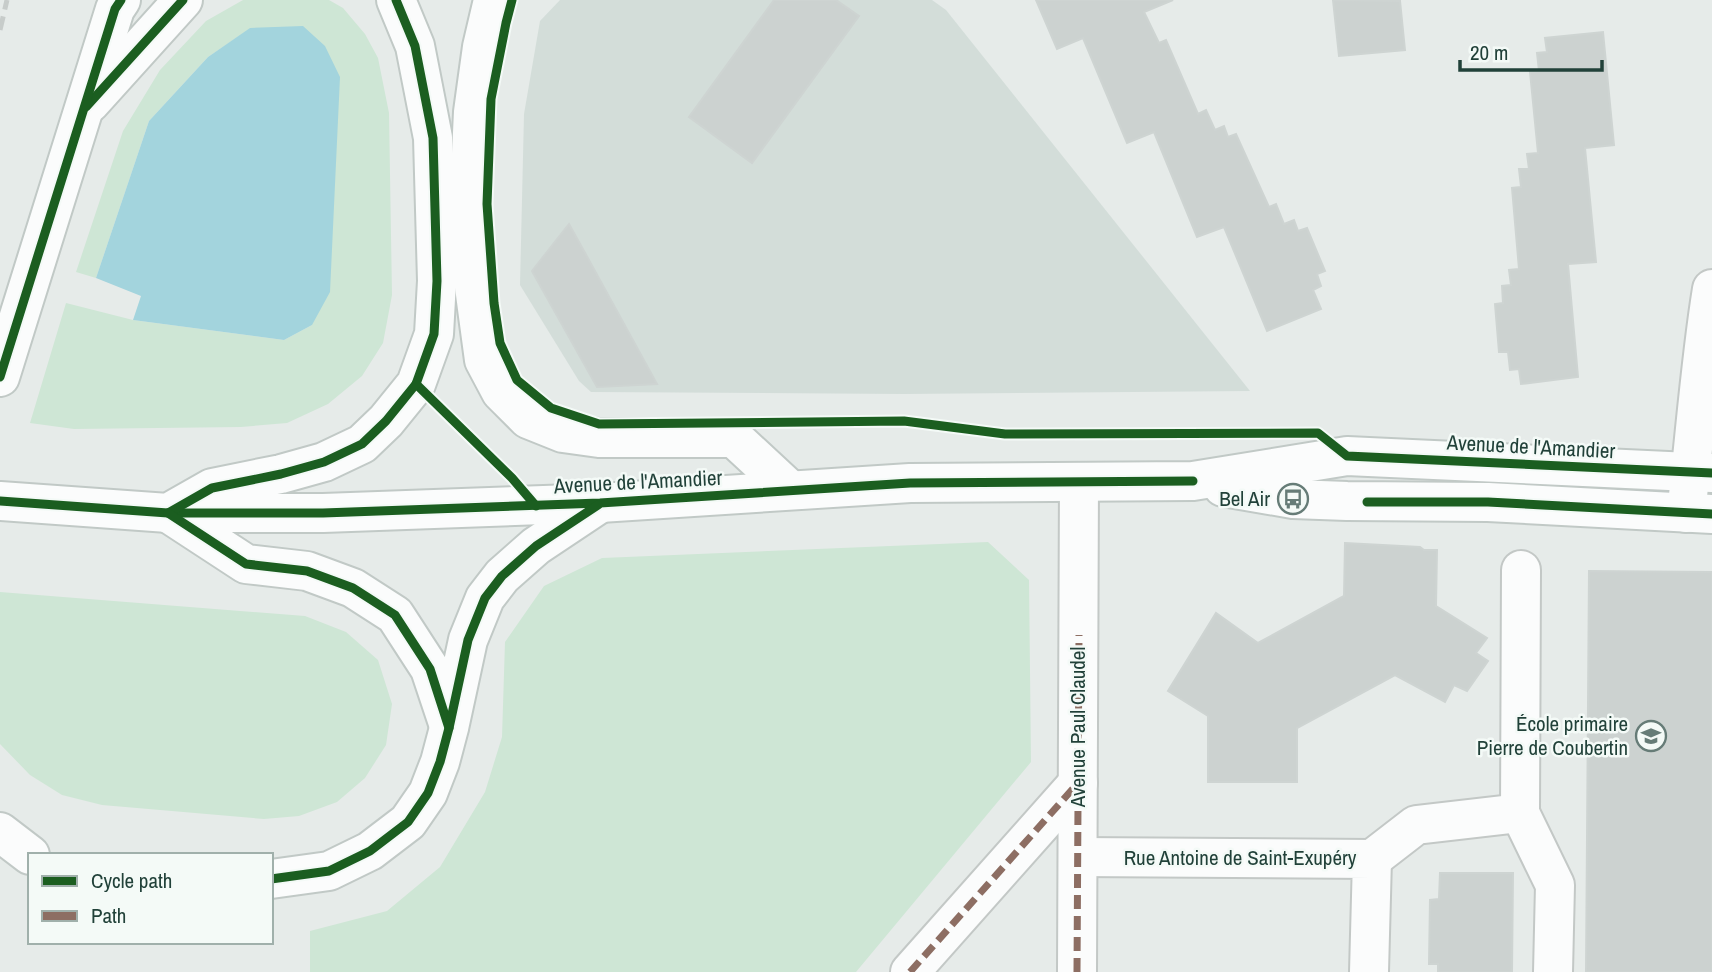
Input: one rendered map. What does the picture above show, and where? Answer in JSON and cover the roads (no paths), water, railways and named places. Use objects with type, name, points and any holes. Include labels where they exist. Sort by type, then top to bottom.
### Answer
[{"type":"main road","points":[[0,377],[115,9],[121,0]]},
{"type":"main road","points":[[82,112],[183,0]]},
{"type":"main road","points":[[396,0],[415,46],[433,138],[437,281],[434,334],[416,384],[386,421],[362,444],[324,462],[212,488],[168,513],[246,564],[307,571],[353,589],[395,615],[430,669],[449,728]]},
{"type":"main road","points":[[493,0],[482,47],[473,112],[470,175],[473,279],[484,360],[501,393],[528,419],[563,433],[599,438],[734,438],[790,490]]},
{"type":"main road","points":[[1699,514],[1702,473],[1697,402],[1712,289]]},
{"type":"main road","name":"Avenue de l'Amandier","points":[[0,501],[168,513],[323,513],[600,503],[910,483],[1194,481],[1347,456],[1702,473]]},
{"type":"main road","name":"Avenue de l'Amandier","points":[[1194,481],[1293,499],[1488,502],[1699,514]]},
{"type":"main road","name":"Avenue Paul Claudel","points":[[1077,972],[1079,482]]},
{"type":"main road","points":[[273,879],[329,871],[370,851],[408,822],[428,793],[440,762],[468,640],[485,598],[502,576],[536,546],[600,503]]},
{"type":"main road","points":[[1521,570],[1520,813],[1555,885],[1553,972]]},
{"type":"main road","points":[[910,972],[1078,783]]},
{"type":"main road","points":[[1372,859],[1416,825],[1520,813]]},
{"type":"main road","points":[[0,832],[28,853]]},
{"type":"main road","name":"Rue Antoine de Saint-Exupéry","points":[[1078,857],[1372,859],[1369,972]]},
{"type":"water","points":[[303,26],[325,46],[340,77],[330,292],[312,325],[284,340],[133,320],[141,296],[96,278],[149,121],[208,57],[250,28]]},
{"type":"railway","points":[[0,30],[7,0]]},
{"type":"place","name":"Bel Air","points":[[1293,499]]},
{"type":"place","name":"École primaire Pierre de Coubertin","points":[[1651,736]]}]
